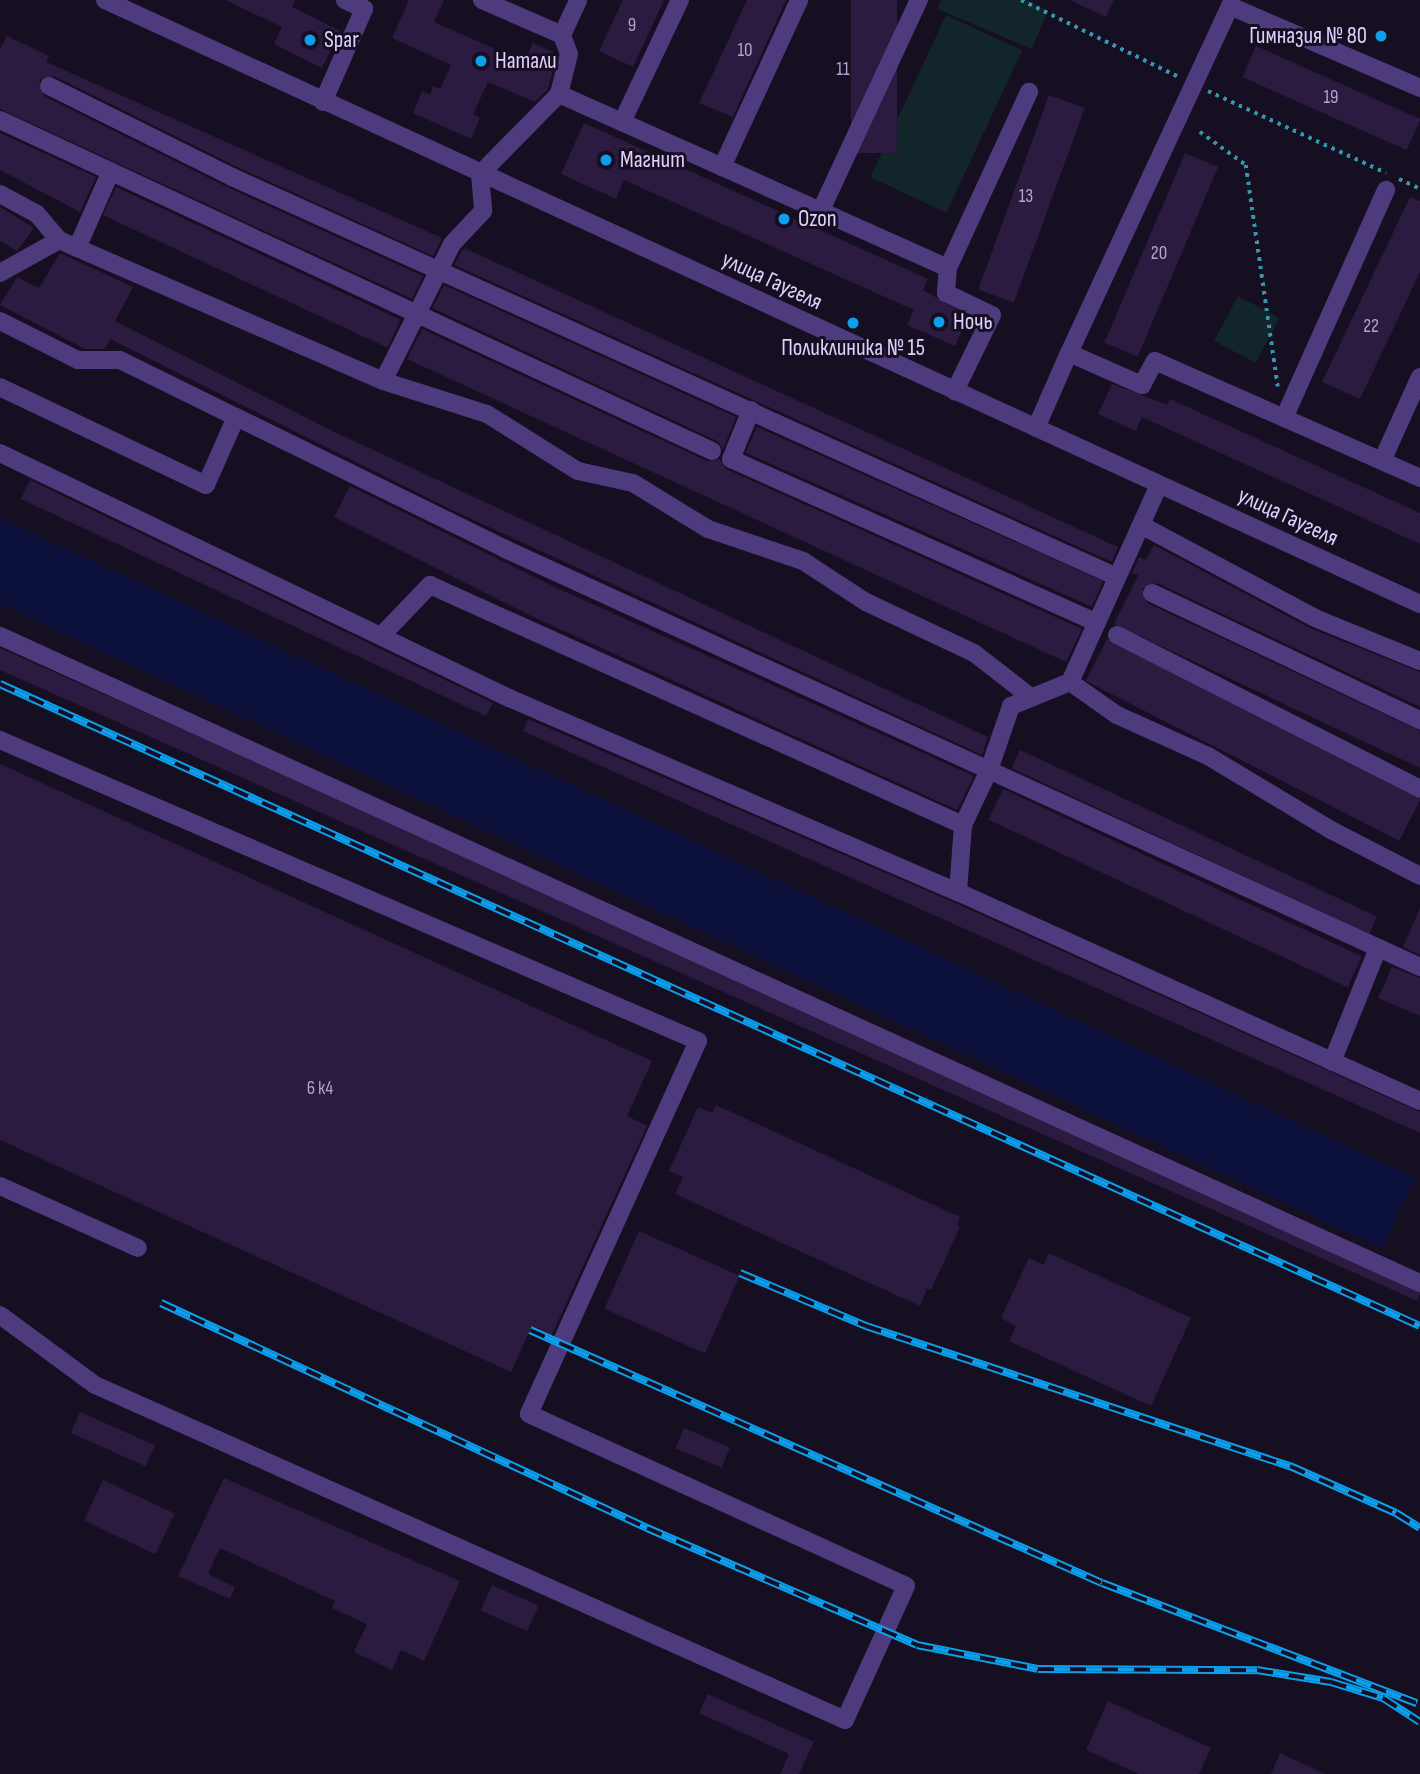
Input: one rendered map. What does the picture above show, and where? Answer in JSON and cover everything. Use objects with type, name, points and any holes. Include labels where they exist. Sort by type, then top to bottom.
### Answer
[{"type":"street","name":"улица Гаугеля","points":[[105,0],[1420,604]]},
{"type":"street","points":[[323,102],[369,5],[345,0]]},
{"type":"street","points":[[482,0],[562,35]]},
{"type":"street","points":[[383,381],[452,244],[483,211],[480,174],[559,94],[569,54],[562,35],[578,0]]},
{"type":"street","points":[[622,122],[680,0]]},
{"type":"street","points":[[722,167],[799,0]]},
{"type":"street","points":[[821,210],[919,0]]},
{"type":"street","points":[[1036,428],[1194,85],[1223,3],[1420,88]]},
{"type":"street","points":[[49,86],[232,177],[440,268],[1117,577]]},
{"type":"street","points":[[955,391],[992,315],[946,293],[948,268],[1029,92]]},
{"type":"street","points":[[559,94],[948,268]]},
{"type":"street","points":[[0,120],[712,451]]},
{"type":"street","points":[[77,248],[111,171]]},
{"type":"street","points":[[1284,418],[1385,190]]},
{"type":"street","points":[[0,194],[37,214],[59,240],[383,381],[487,414],[578,471],[633,483],[708,529],[803,561],[866,602],[974,653],[1032,698]]},
{"type":"street","points":[[0,273],[59,240]]},
{"type":"street","points":[[0,321],[78,360],[120,360],[505,549],[1420,967]]},
{"type":"street","points":[[1069,354],[1143,385],[1155,361],[1420,478]]},
{"type":"street","points":[[1382,461],[1420,377]]},
{"type":"street","points":[[0,387],[206,485],[236,417]]},
{"type":"street","points":[[751,410],[731,459],[1097,623]]},
{"type":"street","points":[[0,453],[509,698],[958,892],[1420,1101]]},
{"type":"street","points":[[958,892],[963,825],[989,770],[1011,706],[1070,682],[1159,485]]},
{"type":"street","points":[[1141,525],[1315,618],[1420,661]]},
{"type":"street","points":[[381,636],[430,585],[963,825]]},
{"type":"street","points":[[1152,593],[1420,720]]},
{"type":"street","points":[[1117,635],[1420,789]]},
{"type":"street","points":[[0,636],[1420,1283]]},
{"type":"street","points":[[1070,682],[1117,715],[1208,756],[1331,830],[1420,876]]},
{"type":"street","points":[[0,740],[698,1041],[529,1414],[906,1586],[845,1720],[95,1385],[0,1315]]},
{"type":"street","points":[[1332,1062],[1378,948]]},
{"type":"street","points":[[0,1186],[138,1248]]},
{"type":"path","points":[[1021,0],[1194,85],[1420,189]]},
{"type":"path","points":[[1200,132],[1246,165],[1284,418]]},
{"type":"green space","points":[[941,0],[1025,0],[1048,10],[1032,49],[937,9]]},
{"type":"green space","points":[[946,15],[1022,50],[946,213],[870,177]]},
{"type":"green space","points":[[1238,296],[1279,318],[1256,363],[1214,341]]},
{"type":"shaded area","points":[[0,518],[1415,1178],[1382,1248],[0,604]]},
{"type":"building","points":[[225,0],[295,0],[292,7],[340,31],[322,68],[274,44],[282,27]]},
{"type":"building","points":[[409,0],[444,0],[434,22],[524,62],[533,43],[557,54],[548,89],[535,102],[488,82],[473,114],[480,118],[471,139],[413,113],[422,91],[430,95],[433,86],[440,89],[451,65],[392,38]]},
{"type":"building","points":[[623,0],[664,0],[633,67],[599,51]]},
{"type":"building","points":[[747,0],[786,0],[733,117],[699,103]]},
{"type":"building","points":[[851,0],[897,0],[897,153],[851,153]]},
{"type":"building","points":[[1070,0],[1114,0],[1106,17]]},
{"type":"building","points":[[7,36],[49,56],[46,62],[442,238],[433,256],[237,167],[54,76],[39,80],[44,96],[227,187],[423,276],[412,299],[0,109],[0,50]]},
{"type":"building","points":[[1256,46],[1420,119],[1407,150],[1242,77]]},
{"type":"building","points":[[1049,95],[1085,108],[1014,303],[978,290]]},
{"type":"building","points":[[584,123],[928,279],[923,290],[969,316],[955,346],[907,325],[914,310],[624,180],[616,199],[561,174]]},
{"type":"building","points":[[0,133],[96,177],[80,212],[0,170]]},
{"type":"building","points":[[1185,153],[1218,167],[1138,357],[1105,343]]},
{"type":"building","points":[[116,187],[401,320],[387,348],[103,215]]},
{"type":"building","points":[[1410,197],[1420,201],[1420,272],[1360,399],[1322,382]]},
{"type":"building","points":[[0,207],[34,228],[17,251],[0,241]]},
{"type":"building","points":[[464,248],[1118,547],[1112,562],[454,265]]},
{"type":"building","points":[[60,253],[133,287],[115,321],[337,433],[988,737],[982,755],[450,509],[110,339],[105,349],[85,349],[0,305],[17,277],[39,288]]},
{"type":"building","points":[[444,285],[736,417],[723,449],[717,441],[432,308]]},
{"type":"building","points":[[422,329],[707,461],[720,459],[726,469],[1082,629],[1066,662],[407,359]]},
{"type":"building","points":[[1112,384],[1168,405],[1170,399],[1420,513],[1420,544],[1142,417],[1136,431],[1098,414]]},
{"type":"building","points":[[757,427],[1103,581],[1092,607],[746,453]]},
{"type":"building","points":[[30,480],[493,703],[486,716],[21,499]]},
{"type":"building","points":[[350,486],[557,588],[974,776],[957,810],[529,615],[334,517]]},
{"type":"building","points":[[1154,545],[1310,628],[1420,672],[1420,707],[1157,583],[1142,589],[1147,603],[1420,731],[1420,768],[1114,624],[1138,575],[1132,573],[1139,557],[1146,560]]},
{"type":"building","points":[[1107,639],[1420,798],[1399,841],[1086,681]]},
{"type":"building","points":[[0,648],[1420,1280],[1417,1301],[0,670]]},
{"type":"building","points":[[528,719],[953,902],[1420,1112],[1420,1133],[523,731]]},
{"type":"building","points":[[1020,750],[1377,917],[1369,935],[1012,768]]},
{"type":"building","points":[[0,764],[652,1061],[627,1116],[647,1126],[550,1339],[530,1330],[511,1372],[0,1140]]},
{"type":"building","points":[[1003,789],[1362,956],[1348,987],[989,820]]},
{"type":"building","points":[[1420,908],[1420,955],[1403,947]]},
{"type":"building","points":[[1392,967],[1420,978],[1420,1016],[1378,998]]},
{"type":"building","points":[[716,1105],[960,1217],[957,1225],[960,1227],[931,1290],[927,1289],[920,1306],[675,1194],[683,1177],[669,1171],[698,1107],[712,1113]]},
{"type":"building","points":[[639,1231],[739,1276],[705,1353],[604,1309]]},
{"type":"building","points":[[1049,1253],[1191,1318],[1151,1406],[1009,1341],[1016,1326],[1001,1318],[1029,1258],[1044,1265]]},
{"type":"building","points":[[80,1412],[155,1445],[146,1466],[71,1433]]},
{"type":"building","points":[[684,1428],[730,1448],[721,1468],[675,1448]]},
{"type":"building","points":[[224,1478],[460,1581],[424,1661],[401,1650],[392,1670],[354,1652],[367,1624],[332,1608],[335,1601],[220,1548],[208,1574],[235,1587],[230,1599],[178,1576]]},
{"type":"building","points":[[103,1480],[175,1513],[156,1554],[84,1521]]},
{"type":"building","points":[[492,1585],[539,1606],[527,1631],[481,1611]]},
{"type":"building","points":[[708,1694],[814,1742],[799,1774],[780,1774],[789,1754],[699,1713]]},
{"type":"building","points":[[1108,1701],[1211,1748],[1199,1774],[1139,1774],[1086,1750]]},
{"type":"building","points":[[1280,1753],[1325,1774],[1271,1774]]},
{"type":"railway","points":[[0,684],[1420,1326]]},
{"type":"railway","points":[[740,1273],[866,1326],[1290,1466],[1396,1513],[1420,1528]]},
{"type":"railway","points":[[161,1303],[647,1528],[917,1645],[1038,1669],[1257,1670],[1331,1682],[1383,1698],[1420,1722]]},
{"type":"railway","points":[[530,1330],[1102,1583],[1417,1703]]},
{"type":"place","name":"Гимназия № 80","points":[[1381,36]]},
{"type":"place","name":"Spar","points":[[310,40]]},
{"type":"place","name":"Натали","points":[[481,61]]},
{"type":"place","name":"Магнит","points":[[606,160]]},
{"type":"place","name":"Ozon","points":[[784,219]]},
{"type":"place","name":"Ночь","points":[[939,322]]},
{"type":"place","name":"Поликлиника № 15","points":[[853,323]]}]
